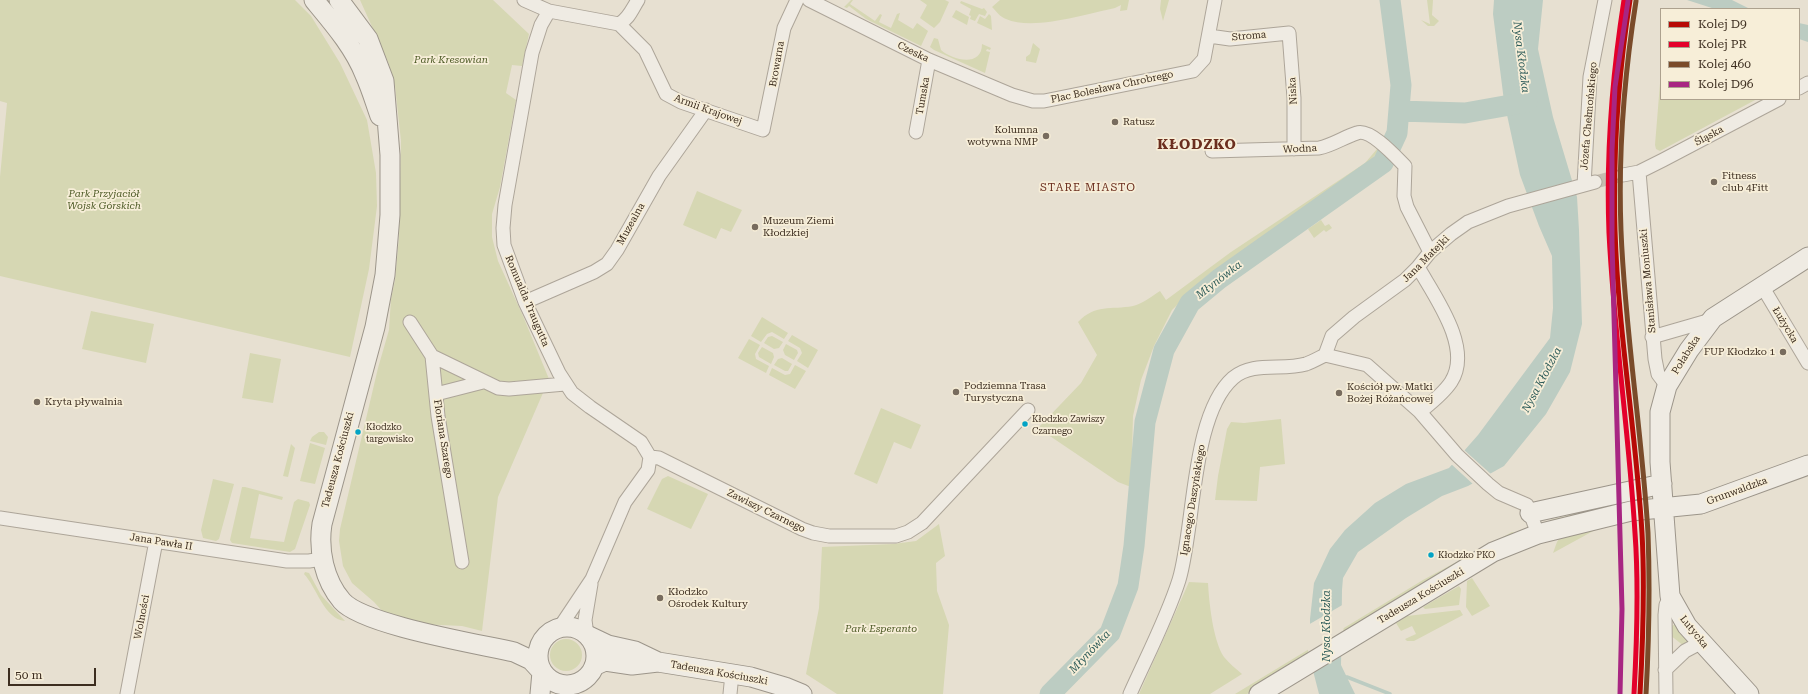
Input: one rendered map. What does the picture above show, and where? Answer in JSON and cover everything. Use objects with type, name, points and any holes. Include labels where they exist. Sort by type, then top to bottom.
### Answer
[{"type":"street","name":"Tadeusza Kościuszki","points":[[314,0],[356,56],[365,74],[388,138]]},
{"type":"street","name":"Tadeusza Kościuszki","points":[[340,0],[368,39],[384,81],[390,196],[385,275],[375,327],[322,524],[320,542],[322,559],[331,583],[342,601],[364,615],[399,626],[514,652],[531,660],[542,672]]},
{"type":"street","points":[[355,0],[368,39]]},
{"type":"street","points":[[524,0],[549,10],[619,24],[628,16],[638,0]]},
{"type":"street","name":"Browarna","points":[[763,130],[773,89],[784,28],[796,0]]},
{"type":"street","name":"Czeska","points":[[809,0],[929,60],[1021,98]]},
{"type":"street","points":[[1210,36],[1215,0]]},
{"type":"street","name":"Józefa Chełmońskiego","points":[[1585,185],[1590,77],[1605,0]]},
{"type":"street","name":"Romualda Traugutta","points":[[549,10],[541,25],[532,52],[510,177],[503,228],[504,245],[526,302],[565,384],[590,407],[641,442],[650,458]]},
{"type":"street","name":"Armii Krajowej","points":[[619,24],[644,50],[652,62],[666,94],[681,102],[763,130]]},
{"type":"street","name":"Stroma","points":[[1210,36],[1230,39],[1289,33]]},
{"type":"street","name":"Niska","points":[[1289,33],[1294,98],[1294,149]]},
{"type":"street","name":"Plac Bolesława Chrobrego","points":[[1021,98],[1033,101],[1054,100],[1193,71],[1204,59],[1210,36]]},
{"type":"street","name":"Tumska","points":[[916,132],[929,60]]},
{"type":"street","name":"Śląska","points":[[1639,172],[1777,100]]},
{"type":"street","name":"Muzealna","points":[[526,302],[601,269],[612,258],[659,176],[706,110]]},
{"type":"street","name":"Wodna","points":[[1212,151],[1319,148],[1330,146],[1359,132],[1367,133],[1405,166],[1404,196],[1407,207],[1430,252]]},
{"type":"street","points":[[1623,175],[1639,172]]},
{"type":"street","name":"Stanisława Moniuszki","points":[[1639,172],[1652,337],[1658,374],[1667,386]]},
{"type":"street","name":"Jana Matejki","points":[[1325,355],[1332,336],[1354,317],[1405,280],[1430,252],[1468,222],[1508,206],[1585,185]]},
{"type":"street","name":"Połabska","points":[[1663,508],[1660,412],[1667,386],[1689,350],[1711,320],[1721,311],[1808,258]]},
{"type":"street","points":[[1418,267],[1447,318],[1455,337],[1457,350],[1456,370],[1451,382],[1442,393],[1420,412]]},
{"type":"street","name":"Łużycka","points":[[1762,286],[1808,363]]},
{"type":"street","points":[[1652,337],[1711,320]]},
{"type":"street","name":"Floriana Szarego","points":[[410,322],[432,356],[436,394],[462,562]]},
{"type":"street","points":[[1325,355],[1367,365],[1420,412],[1457,455],[1488,484],[1499,493],[1527,504],[1538,534]]},
{"type":"street","name":"Ignacego Daszyńskiego","points":[[1130,694],[1149,653],[1179,580],[1186,546],[1192,498],[1205,432],[1217,399],[1232,379],[1245,370],[1305,364],[1325,355]]},
{"type":"street","points":[[432,356],[498,388],[509,389],[565,384]]},
{"type":"street","points":[[436,394],[483,382]]},
{"type":"street","name":"Zawiszy Czarnego","points":[[650,458],[659,458],[802,529],[829,536],[896,536],[908,532],[922,523],[1028,410]]},
{"type":"street","points":[[560,627],[592,578],[625,502],[648,470],[650,458]]},
{"type":"street","name":"Grunwaldzka","points":[[1663,508],[1701,504],[1808,465]]},
{"type":"street","points":[[1530,513],[1662,484]]},
{"type":"street","name":"Tadeusza Kościuszki","points":[[1259,694],[1493,552],[1538,534],[1631,511],[1663,508]]},
{"type":"street","name":"Lutycka","points":[[1663,508],[1670,596],[1687,626],[1750,694]]},
{"type":"street","name":"Jana Pawła II","points":[[0,518],[287,561],[309,561],[322,559]]},
{"type":"street","name":"Wolności","points":[[127,694],[156,541]]},
{"type":"street","points":[[587,635],[586,620],[592,578]]},
{"type":"street","points":[[1666,694],[1665,615],[1666,605],[1670,596]]},
{"type":"street","points":[[514,652],[527,649],[541,641],[549,632],[560,627],[577,628],[587,635],[594,645],[596,651],[594,666],[587,677],[581,682],[560,689],[542,672]]},
{"type":"street","name":"Tadeusza Kościuszki","points":[[587,635],[608,645],[635,651],[658,662]]},
{"type":"street","points":[[540,694],[542,672],[537,658],[541,641]]},
{"type":"street","points":[[1665,670],[1685,651],[1702,642]]},
{"type":"street","name":"Tadeusza Kościuszki","points":[[594,666],[605,661],[632,665],[658,662],[732,674],[769,682],[802,694]]},
{"type":"street","points":[[730,694],[732,674]]},
{"type":"green space","name":"Park Przyjaciół Wojsk Górskich","points":[[0,0],[295,0],[311,16],[340,63],[367,120],[376,173],[377,206],[369,269],[350,357],[0,276],[0,177],[7,103],[0,101]]},
{"type":"green space","name":"Park Kresowian","points":[[360,0],[493,0],[529,34],[522,66],[512,65],[506,93],[516,100],[500,187],[492,214],[492,237],[498,261],[549,379],[498,497],[482,631],[462,626],[420,624],[385,614],[374,602],[352,583],[343,566],[339,541],[340,529],[378,368],[389,330],[391,299],[395,280],[399,237],[401,141],[395,86],[388,62]]},
{"type":"green space","points":[[851,0],[853,0],[850,4],[875,21],[880,14],[882,15],[879,22],[891,28],[897,14],[900,13],[898,20],[913,29],[917,23],[928,31],[921,46],[866,19],[849,6],[847,8],[844,7]]},
{"type":"green space","points":[[920,0],[945,0],[949,2],[940,22],[934,28],[920,18],[927,5]]},
{"type":"green space","points":[[1000,0],[1129,0],[1127,10],[1120,11],[1121,5],[1115,8],[1060,20],[1030,23],[1006,19],[998,14],[992,7]]},
{"type":"green space","points":[[1161,0],[1169,0],[1163,21],[1160,9]]},
{"type":"green space","points":[[1427,0],[1433,0],[1432,15],[1439,21],[1434,26],[1428,26],[1421,20],[1430,24]]},
{"type":"green space","points":[[961,1],[982,9],[984,8],[987,12],[985,16],[979,14],[975,21],[970,19],[971,16],[969,15],[971,9],[960,3]]},
{"type":"green space","points":[[956,10],[969,17],[967,25],[952,17]]},
{"type":"green space","points":[[989,14],[991,16],[992,30],[977,23],[980,16],[985,19]]},
{"type":"green space","points":[[934,38],[938,39],[941,50],[952,57],[959,59],[972,59],[977,56],[981,52],[982,44],[991,48],[990,50],[987,49],[986,51],[990,52],[985,73],[934,50],[930,47]]},
{"type":"green space","points":[[1033,43],[1040,49],[1036,63],[1026,61],[1026,57],[1030,54]]},
{"type":"green space","points":[[1660,83],[1660,100],[1755,100],[1660,151],[1656,149],[1655,145]]},
{"type":"green space","points":[[1377,149],[1379,151],[1367,164],[1208,275],[1172,310],[1154,346],[1141,380],[1133,416],[1131,487],[1118,482],[1038,428],[1081,383],[1097,355],[1078,322],[1084,316],[1097,310],[1133,306],[1143,302],[1160,291],[1166,300],[1231,252],[1365,163]]},
{"type":"green space","points":[[697,191],[742,210],[731,232],[721,228],[716,239],[683,225]]},
{"type":"green space","points":[[1321,220],[1325,226],[1329,224],[1332,228],[1326,232],[1324,230],[1314,238],[1308,229]]},
{"type":"green space","points":[[91,311],[154,324],[146,363],[82,349]]},
{"type":"green space","points":[[762,317],[788,333],[784,339],[772,332],[767,334],[761,342],[751,336]]},
{"type":"green space","points":[[792,335],[818,350],[808,368],[797,361],[802,353],[800,348],[788,341]]},
{"type":"green space","points":[[772,336],[783,342],[779,348],[774,349],[764,343],[768,337]]},
{"type":"green space","points":[[749,339],[760,345],[755,354],[756,359],[769,366],[766,373],[738,358]]},
{"type":"green space","points":[[786,344],[797,350],[798,353],[794,360],[785,355],[783,350]]},
{"type":"green space","points":[[762,347],[773,353],[774,357],[771,364],[759,357],[758,353]]},
{"type":"green space","points":[[250,353],[281,359],[273,403],[242,398]]},
{"type":"green space","points":[[782,358],[792,364],[788,371],[774,365],[778,359]]},
{"type":"green space","points":[[795,365],[806,371],[795,389],[769,375],[772,368],[785,375],[790,374]]},
{"type":"green space","points":[[881,408],[921,425],[911,449],[894,442],[877,484],[854,474]]},
{"type":"green space","points":[[1281,419],[1285,464],[1260,467],[1257,501],[1215,500],[1227,429],[1231,422],[1244,423]]},
{"type":"green space","points":[[319,432],[324,432],[328,437],[326,445],[310,441],[312,437]]},
{"type":"green space","points":[[310,443],[325,448],[315,484],[300,481]]},
{"type":"green space","points":[[291,444],[295,448],[288,477],[283,476]]},
{"type":"green space","points":[[668,476],[708,494],[691,529],[647,509],[662,479]]},
{"type":"green space","points":[[213,479],[234,484],[219,539],[216,541],[203,538],[201,530]]},
{"type":"green space","points":[[242,487],[283,497],[282,500],[259,494],[250,538],[284,542],[294,502],[298,499],[309,502],[310,505],[295,549],[290,552],[232,543],[230,540]]},
{"type":"green space","points":[[1649,496],[1649,499],[1550,522],[1550,520]]},
{"type":"green space","name":"Park Esperanto","points":[[939,524],[945,556],[936,563],[937,591],[949,625],[943,694],[837,694],[806,674],[819,608],[822,547],[893,544],[916,541]]},
{"type":"green space","points":[[1594,526],[1595,530],[1553,553],[1560,537]]},
{"type":"green space","points":[[1512,532],[1516,533],[1471,556],[1247,694],[1235,694],[1423,580]]},
{"type":"green space","points":[[305,572],[309,573],[321,595],[345,621],[338,619],[326,608],[304,574]]},
{"type":"green space","points":[[1472,578],[1490,606],[1472,616],[1466,607],[1467,581]]},
{"type":"green space","points":[[1189,582],[1208,583],[1212,621],[1220,650],[1224,657],[1242,674],[1210,694],[1139,694]]},
{"type":"green space","points":[[1459,586],[1461,589],[1459,605],[1425,609],[1423,607]]},
{"type":"green space","points":[[1460,610],[1463,615],[1414,641],[1407,641],[1405,639],[1416,634],[1412,626],[1401,631],[1396,623],[1407,616]]},
{"type":"green space","points":[[1676,624],[1691,642],[1684,646],[1670,635],[1669,627]]},
{"type":"green space","points":[[563,639],[569,639],[579,646],[582,655],[581,661],[575,668],[569,671],[563,671],[553,664],[550,658],[550,652],[557,642]]},
{"type":"water","name":"Nysa Kłodzka","points":[[1494,0],[1543,0],[1538,49],[1553,117],[1577,197],[1582,324],[1570,372],[1546,414],[1504,466],[1468,486],[1442,496],[1406,518],[1358,552],[1343,578],[1342,590],[1341,665],[1355,694],[1319,694],[1310,659],[1310,619],[1314,583],[1330,549],[1345,530],[1375,503],[1406,484],[1449,468],[1478,435],[1550,338],[1553,308],[1552,256],[1520,175],[1504,101],[1493,14]]},
{"type":"water","points":[[1687,0],[1732,0],[1748,8],[1712,8]]},
{"type":"water","points":[[1800,23],[1808,25],[1808,42],[1800,39]]},
{"type":"pier","points":[[1463,449],[1492,475],[1474,485],[1450,463]]},
{"type":"pier","points":[[1344,604],[1343,655],[1311,674],[1308,659],[1308,625]]},
{"type":"waterway","name":"Młynówka","points":[[1050,694],[1110,633],[1128,586],[1134,546],[1145,422],[1164,350],[1190,303],[1219,279],[1383,163],[1397,133],[1401,85],[1390,0]]},
{"type":"waterway","points":[[1399,111],[1465,113],[1527,102]]},
{"type":"waterway","points":[[1342,677],[1347,677],[1390,694]]},
{"type":"tunnel","points":[[1595,182],[1623,175]]},
{"type":"rail line","name":"PR","points":[[1624,0],[1613,87],[1609,145],[1608,204],[1611,271],[1629,458],[1636,553],[1637,614],[1634,694]]},
{"type":"rail line","name":"D9","points":[[1630,0],[1622,57],[1617,115],[1615,230],[1623,344],[1636,457],[1642,533],[1643,614],[1640,694]]},
{"type":"rail line","name":"D96","points":[[1620,694],[1622,609],[1612,242],[1612,150],[1615,87],[1628,1]]},
{"type":"rail line","name":"460","points":[[1636,1],[1625,87],[1621,144],[1620,202],[1626,307],[1642,457],[1648,533],[1649,614],[1646,694]]},
{"type":"place","name":"Ratusz","points":[[1115,122]]},
{"type":"place","name":"Kolumna wotywna NMP","points":[[1046,136]]},
{"type":"place","name":"Fitness club 4Fitt","points":[[1714,182]]},
{"type":"place","name":"Muzeum Ziemi Kłodzkiej","points":[[755,227]]},
{"type":"place","name":"FUP Kłodzko 1","points":[[1783,352]]},
{"type":"place","name":"Podziemna Trasa Turystyczna","points":[[956,392]]},
{"type":"place","name":"Kościół pw. Matki Bożej Różańcowej","points":[[1339,393]]},
{"type":"place","name":"Kryta pływalnia","points":[[37,402]]},
{"type":"place","name":"Kłodzko Zawiszy Czarnego","points":[[1025,424]]},
{"type":"place","name":"Kłodzko targowisko","points":[[358,432]]},
{"type":"place","name":"Kłodzko PKO","points":[[1431,555]]},
{"type":"place","name":"Kłodzko Ośrodek Kultury","points":[[660,598]]},
{"type":"district","name":"KŁODZKO","points":[[1197,145]]},
{"type":"district","name":"STARE MIASTO","points":[[1088,188]]}]
